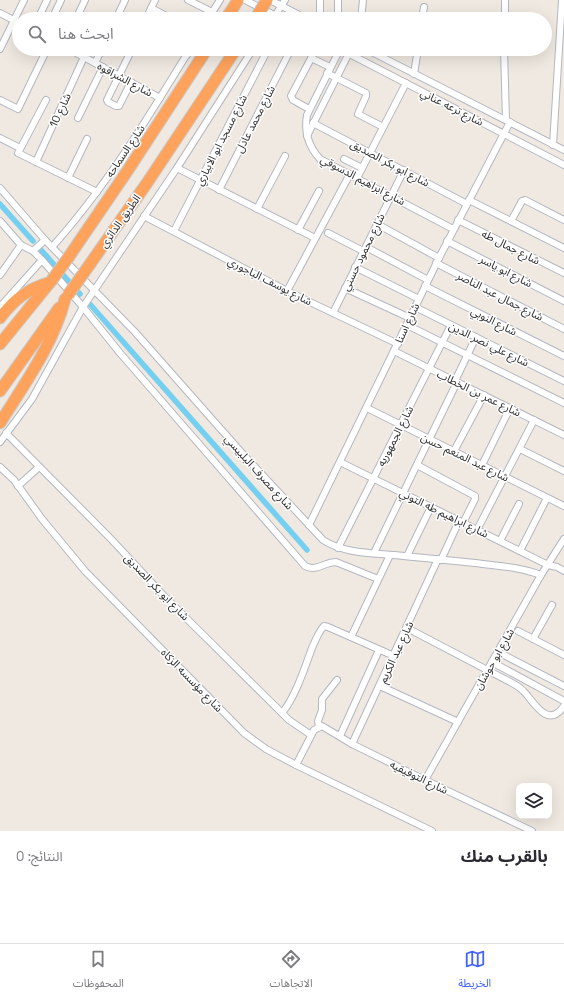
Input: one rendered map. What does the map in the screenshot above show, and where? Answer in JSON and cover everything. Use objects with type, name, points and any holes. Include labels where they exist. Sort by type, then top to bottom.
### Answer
[{"type":"highway","points":[[230,12],[238,0]]},
{"type":"highway","points":[[259,12],[268,0]]},
{"type":"highway","name":"الطريق الدائري","points":[[0,344],[68,258],[202,56]]},
{"type":"highway","name":"الطريق الدائري","points":[[0,391],[148,183],[231,56]]},
{"type":"highway","points":[[0,318],[13,302],[22,295],[50,281]]},
{"type":"highway","points":[[0,423],[44,353],[57,326],[66,297]]},
{"type":"street","points":[[20,12],[24,0]]},
{"type":"street","points":[[41,12],[47,0]]},
{"type":"street","points":[[55,12],[61,0]]},
{"type":"street","points":[[79,12],[85,0]]},
{"type":"street","points":[[119,12],[125,0]]},
{"type":"street","points":[[150,12],[155,0]]},
{"type":"street","points":[[188,0],[212,12],[220,0]]},
{"type":"street","points":[[245,0],[265,12]]},
{"type":"street","points":[[268,0],[294,12]]},
{"type":"street","points":[[278,12],[285,0]]},
{"type":"street","points":[[320,0],[320,12]]},
{"type":"street","points":[[338,0],[338,12]]},
{"type":"street","points":[[361,12],[362,0]]},
{"type":"street","points":[[505,0],[505,12]]},
{"type":"street","points":[[553,145],[562,0]]},
{"type":"street","points":[[423,12],[424,7]]},
{"type":"street","points":[[152,8],[159,12]]},
{"type":"street","points":[[0,13],[12,19]]},
{"type":"street","points":[[1,45],[12,28]]},
{"type":"street","points":[[0,100],[18,109],[44,56]]},
{"type":"street","points":[[95,63],[98,56]]},
{"type":"street","points":[[129,56],[107,100],[108,102],[119,106],[131,82]]},
{"type":"street","name":"شارع السماحه","points":[[52,247],[97,192],[135,138],[186,56]]},
{"type":"street","points":[[0,442],[32,399],[83,307],[177,168],[249,56]]},
{"type":"street","name":"شارع مسجد ابو الابياري","points":[[174,231],[264,56]]},
{"type":"street","name":"شارع محمد عادل","points":[[219,190],[287,56]]},
{"type":"street","name":"شارع ابراهيم الدسوقي","points":[[336,56],[310,108],[306,122],[307,136],[311,148],[320,159],[453,229]]},
{"type":"street","points":[[307,136],[347,56]]},
{"type":"street","name":"شارع ترعه عناني","points":[[355,56],[564,165]]},
{"type":"street","name":"شارع ترعه عناني","points":[[379,56],[564,150]]},
{"type":"street","points":[[414,74],[417,56]]},
{"type":"street","points":[[504,56],[508,121]]},
{"type":"street","name":"شارع الشراقوه","points":[[84,57],[160,98]]},
{"type":"street","name":"شارع 10","points":[[36,162],[84,57]]},
{"type":"street","points":[[310,108],[293,100],[291,96],[311,58],[329,70],[336,78],[366,93],[358,114],[383,127]]},
{"type":"street","points":[[78,118],[103,67]]},
{"type":"street","points":[[357,178],[406,83]]},
{"type":"street","points":[[319,89],[328,94]]},
{"type":"street","points":[[46,100],[18,152],[19,154],[97,192]]},
{"type":"street","name":"شارع اسنا","points":[[309,526],[437,261],[504,134],[508,121]]},
{"type":"street","name":"شارع ابو بكر الصديق","points":[[313,123],[468,202],[511,221],[564,248]]},
{"type":"street","points":[[0,138],[20,148]]},
{"type":"street","points":[[68,178],[87,139]]},
{"type":"street","points":[[257,209],[284,156]]},
{"type":"street","points":[[344,159],[362,168]]},
{"type":"street","points":[[177,168],[315,238]]},
{"type":"street","name":"شارع محمود حسني","points":[[333,313],[404,170]]},
{"type":"street","points":[[287,291],[350,174]]},
{"type":"street","name":"شارع مصرف البلبيسي","points":[[0,188],[45,240],[135,332],[241,452],[323,540],[338,548],[520,569],[541,575]]},
{"type":"street","points":[[298,230],[319,191]]},
{"type":"street","points":[[511,221],[522,201],[525,200],[564,220]]},
{"type":"street","name":"شارع يوسف الباجوري","points":[[144,216],[287,291],[398,344]]},
{"type":"street","name":"شارع جمال طه","points":[[458,220],[564,273]]},
{"type":"street","points":[[0,221],[21,245],[33,252],[42,260],[83,307],[120,353],[305,566],[316,568],[336,562],[378,579]]},
{"type":"street","name":"شارع جمال عبد الناصر","points":[[377,224],[437,261],[564,329]]},
{"type":"street","points":[[328,234],[364,249],[428,280]]},
{"type":"street","points":[[33,252],[45,240]]},
{"type":"street","name":"شارع ابو ياسر","points":[[447,241],[564,301]]},
{"type":"street","points":[[0,275],[21,245]]},
{"type":"street","points":[[0,307],[42,260]]},
{"type":"street","points":[[356,267],[419,299]]},
{"type":"street","name":"شارع النوبي","points":[[425,286],[564,356]]},
{"type":"street","points":[[345,288],[410,318]]},
{"type":"street","name":"شارع علي نصر الدين","points":[[415,307],[564,381]]},
{"type":"street","points":[[406,325],[564,403]]},
{"type":"street","name":"شارع الجمهوريه","points":[[338,548],[451,325]]},
{"type":"street","points":[[374,553],[430,439],[476,337]]},
{"type":"street","name":"شارع عمر بن الخطاب","points":[[394,351],[564,435]]},
{"type":"street","points":[[454,452],[484,395]]},
{"type":"street","name":"شارع عبد المنعم حسن","points":[[367,408],[564,506]]},
{"type":"street","points":[[482,465],[510,408]]},
{"type":"street","points":[[477,530],[534,420]]},
{"type":"street","name":"شارع ابو بكر الصديق","points":[[6,434],[112,540],[164,596],[289,720],[311,735]]},
{"type":"street","points":[[520,449],[564,471]]},
{"type":"street","name":"شارع ابراهيم طه التوني","points":[[340,462],[548,565],[557,567],[564,571]]},
{"type":"street","name":"شارع عبد الكريم","points":[[352,744],[439,559],[475,499],[475,496],[417,465]]},
{"type":"street","points":[[18,486],[39,467]]},
{"type":"street","name":"شارع مؤسسه الزكاه","points":[[1,471],[14,480],[42,519],[85,571],[233,723],[255,742],[296,765],[432,831]]},
{"type":"street","points":[[520,551],[547,498]]},
{"type":"street","points":[[500,541],[519,504]]},
{"type":"street","points":[[407,556],[431,507]]},
{"type":"street","name":"شارع ابو حوشان","points":[[425,780],[541,575],[562,548],[564,539]]},
{"type":"street","points":[[351,637],[390,555]]},
{"type":"street","points":[[533,640],[552,605]]},
{"type":"street","points":[[282,713],[290,701],[324,626],[328,626],[394,656]]},
{"type":"street","points":[[407,628],[518,687],[544,714],[556,714],[564,706]]},
{"type":"street","points":[[518,631],[564,655]]},
{"type":"street","points":[[340,736],[379,650]]},
{"type":"street","points":[[498,652],[564,686]]},
{"type":"street","points":[[492,662],[564,701]]},
{"type":"street","points":[[296,765],[314,730],[319,727],[318,721],[322,710],[322,699],[337,680]]},
{"type":"street","points":[[380,686],[458,722]]},
{"type":"street","name":"شارع التوفيقيه","points":[[319,727],[326,728],[352,744],[532,831]]},
{"type":"waterway","points":[[0,204],[33,241]]},
{"type":"waterway","points":[[42,251],[80,294]]},
{"type":"waterway","points":[[88,302],[307,550]]}]
